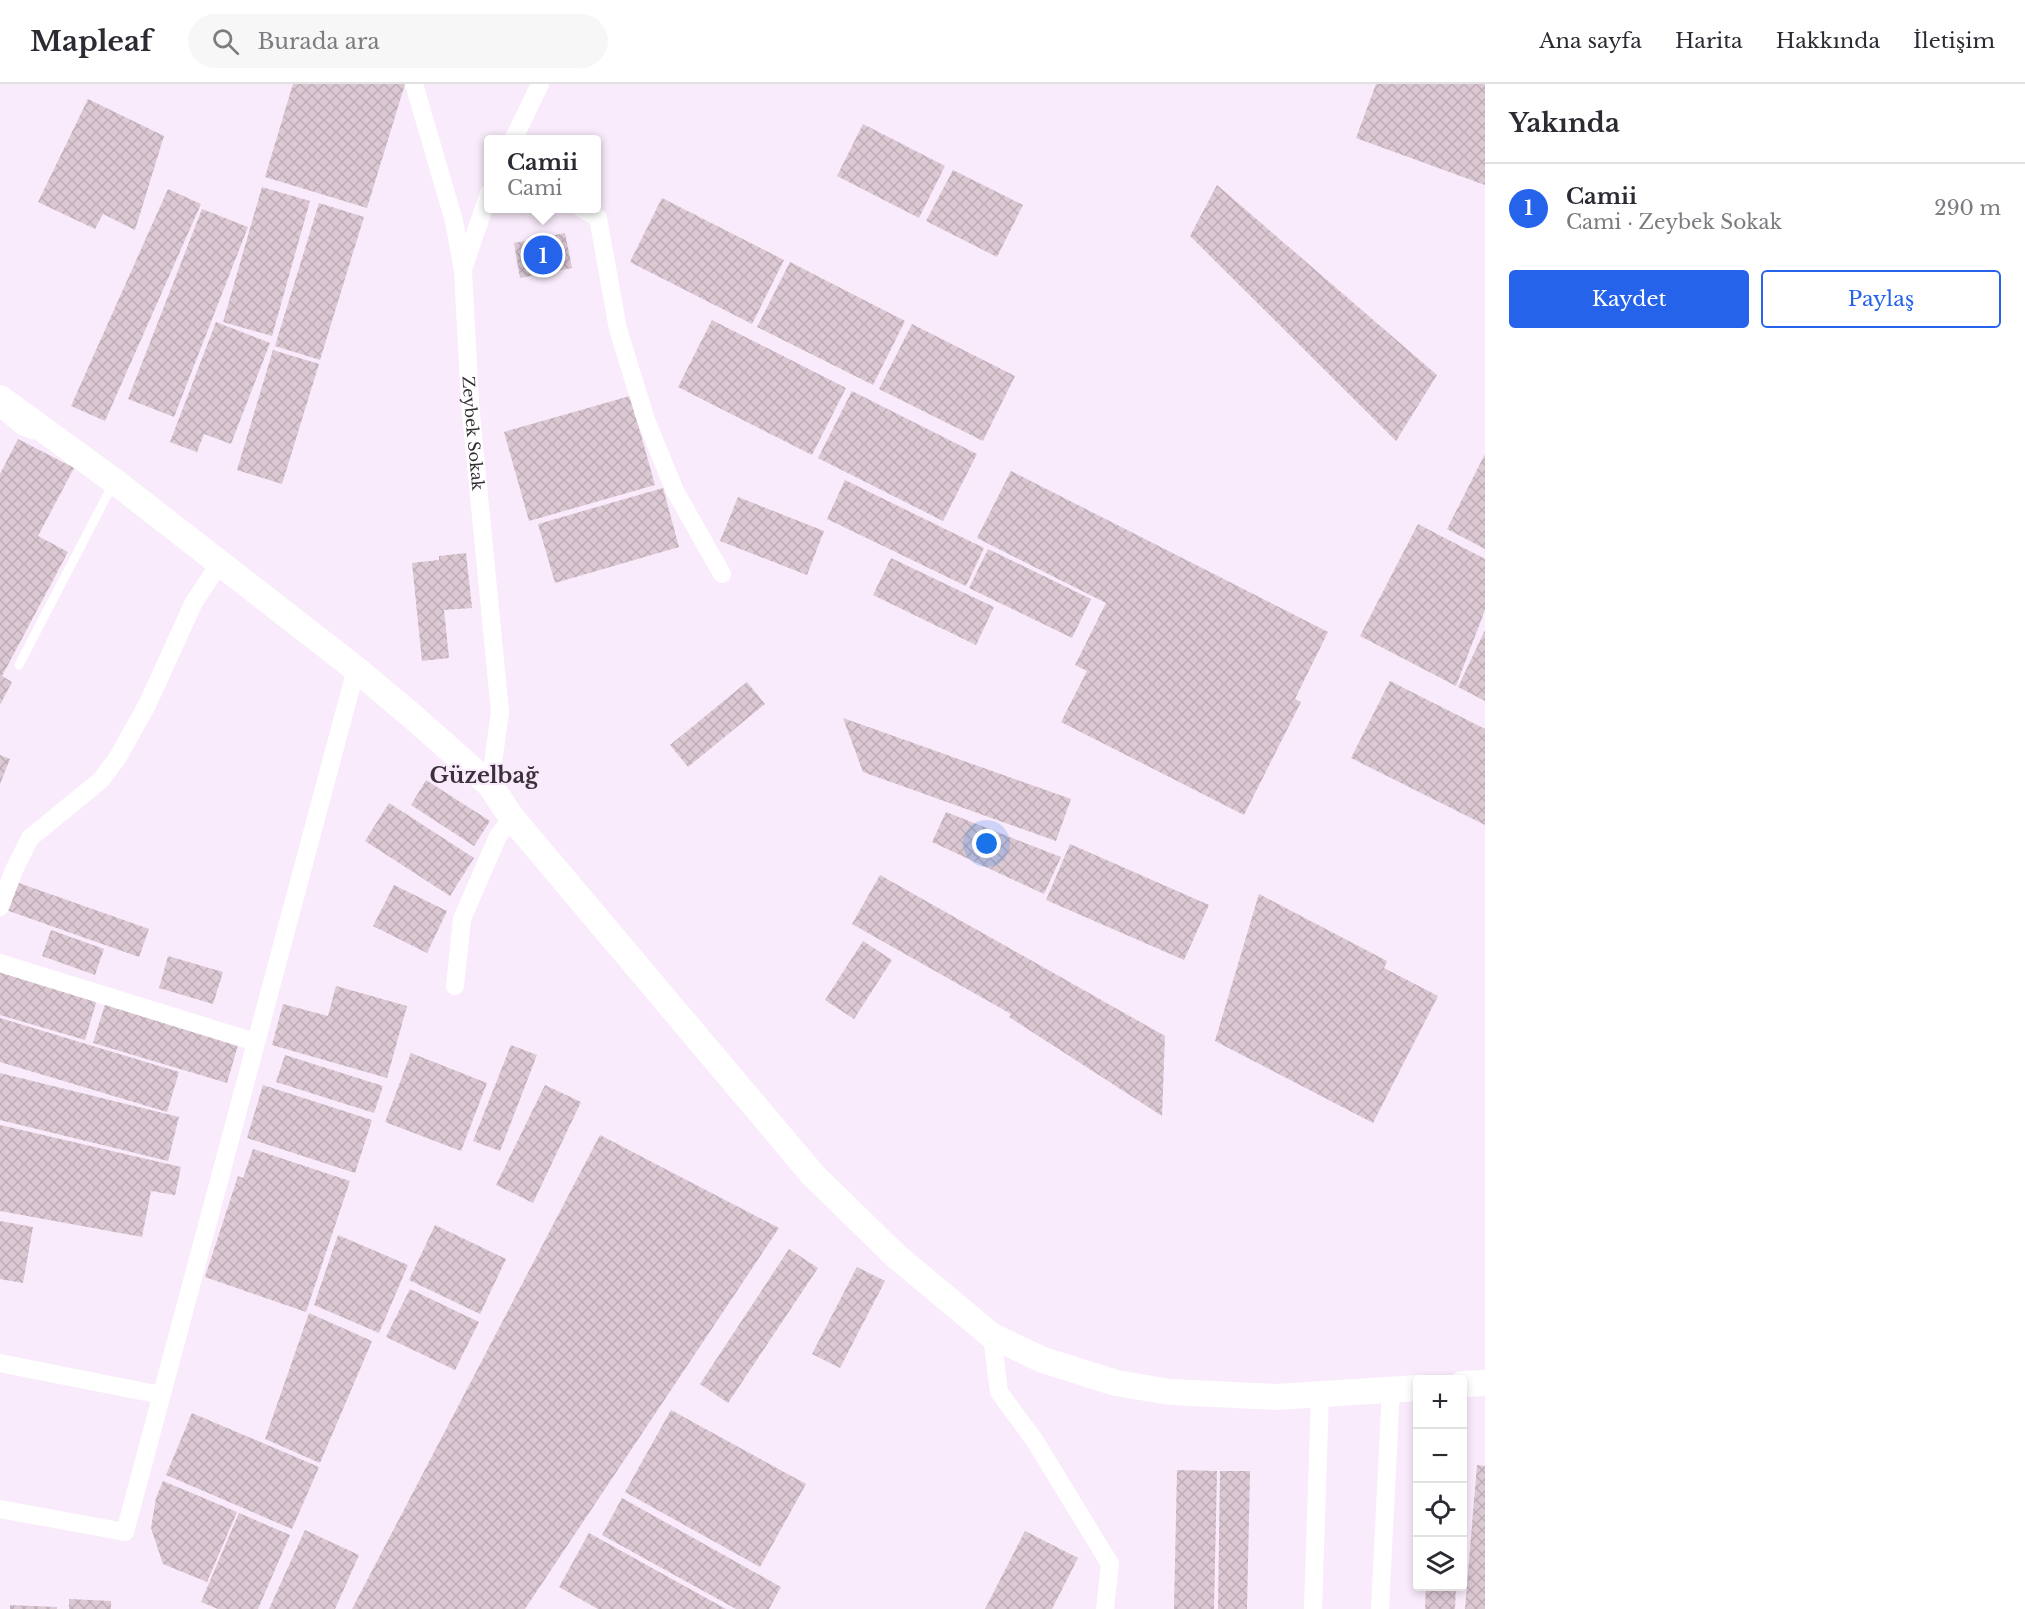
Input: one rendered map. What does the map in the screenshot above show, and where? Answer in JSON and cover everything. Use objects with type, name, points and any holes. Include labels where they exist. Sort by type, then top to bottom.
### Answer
[{"type":"street","name":"Zeybek Sokak","points":[[414,84],[454,221],[463,271],[470,403],[500,712],[490,785]]},
{"type":"street","points":[[515,135],[540,84]]},
{"type":"street","points":[[463,271],[484,208]]},
{"type":"street","points":[[590,213],[598,218],[618,329],[646,420],[675,491],[722,574]]},
{"type":"street","points":[[0,398],[114,482],[356,669],[490,785],[512,818],[813,1175],[896,1256],[992,1336],[1043,1360],[1126,1385],[1170,1392],[1276,1397],[1413,1388]]},
{"type":"street","points":[[0,908],[14,870],[30,838],[101,780],[118,757],[147,705],[194,602],[220,563]]},
{"type":"street","points":[[0,1509],[125,1532],[356,669]]},
{"type":"street","points":[[455,986],[462,919],[498,836],[512,818]]},
{"type":"street","points":[[0,963],[255,1042]]},
{"type":"street","points":[[992,1336],[999,1392],[1035,1441],[1110,1564],[1105,1609]]},
{"type":"street","points":[[0,1363],[161,1395]]},
{"type":"street","points":[[1467,1384],[1485,1383]]},
{"type":"street","points":[[1380,1609],[1391,1389]]},
{"type":"street","points":[[1313,1609],[1320,1395]]},
{"type":"lane","points":[[0,413],[20,429],[74,452]]},
{"type":"lane","points":[[19,665],[114,482]]},
{"type":"building","points":[[293,84],[405,84],[367,208],[265,177]]},
{"type":"building","points":[[1376,84],[1485,84],[1485,185],[1356,138]]},
{"type":"building","points":[[88,99],[164,136],[135,230],[103,214],[95,229],[38,202]]},
{"type":"building","points":[[863,124],[945,166],[919,218],[837,176]]},
{"type":"building","points":[[953,170],[1023,205],[997,257],[926,221]]},
{"type":"building","points":[[1217,185],[1437,375],[1396,441],[1190,236]]},
{"type":"building","points":[[262,187],[310,201],[272,336],[223,322]]},
{"type":"building","points":[[168,189],[201,204],[105,421],[71,406]]},
{"type":"building","points":[[662,198],[784,260],[752,324],[630,262]]},
{"type":"building","points":[[319,203],[364,217],[320,360],[275,346]]},
{"type":"building","points":[[202,209],[248,227],[174,417],[128,399]]},
{"type":"building","points":[[565,233],[572,268],[520,278],[514,243]]},
{"type":"building","points":[[790,262],[905,321],[873,385],[757,327]]},
{"type":"building","points":[[712,320],[846,388],[812,455],[678,387]]},
{"type":"building","points":[[216,322],[270,343],[231,444],[204,434],[197,452],[170,442]]},
{"type":"building","points":[[912,324],[1015,376],[983,441],[879,389]]},
{"type":"building","points":[[273,350],[319,364],[282,484],[237,470]]},
{"type":"building","points":[[852,391],[977,454],[943,521],[818,458]]},
{"type":"building","points":[[630,396],[655,485],[529,521],[504,432]]},
{"type":"building","points":[[18,439],[74,468],[38,536],[68,552],[2,676],[12,682],[0,705],[0,474]]},
{"type":"building","points":[[1485,454],[1485,549],[1447,529]]},
{"type":"building","points":[[1011,471],[1328,632],[1295,699],[1301,702],[1244,815],[1061,722],[1087,671],[1075,665],[1106,603],[977,538]]},
{"type":"building","points":[[845,480],[984,548],[966,586],[827,519]]},
{"type":"building","points":[[663,488],[679,547],[555,583],[538,524]]},
{"type":"building","points":[[738,497],[824,531],[807,575],[720,541]]},
{"type":"building","points":[[1418,524],[1485,559],[1485,610],[1456,686],[1360,636]]},
{"type":"building","points":[[988,549],[1091,599],[1072,638],[969,588]]},
{"type":"building","points":[[466,553],[472,608],[444,610],[449,658],[422,661],[412,563],[439,560],[439,556]]},
{"type":"building","points":[[891,558],[994,607],[976,645],[873,595]]},
{"type":"building","points":[[1485,630],[1485,701],[1458,687]]},
{"type":"building","points":[[1390,681],[1485,729],[1485,825],[1351,758]]},
{"type":"building","points":[[747,682],[765,704],[688,767],[670,745]]},
{"type":"building","points":[[843,718],[1071,799],[1056,841],[863,772]]},
{"type":"building","points":[[0,755],[10,759],[0,784]]},
{"type":"building","points":[[426,780],[490,821],[474,846],[411,805]]},
{"type":"building","points":[[389,803],[474,858],[450,896],[365,841]]},
{"type":"building","points":[[946,812],[1061,857],[1044,894],[932,842]]},
{"type":"building","points":[[1070,844],[1209,905],[1184,960],[1046,900]]},
{"type":"building","points":[[880,875],[1165,1036],[1162,1116],[1009,1017],[1011,1014],[852,924]]},
{"type":"building","points":[[16,882],[149,929],[139,957],[6,910]]},
{"type":"building","points":[[394,885],[447,911],[427,953],[373,926]]},
{"type":"building","points":[[1259,894],[1387,961],[1384,968],[1438,996],[1373,1123],[1215,1041]]},
{"type":"building","points":[[51,930],[104,949],[95,975],[42,956]]},
{"type":"building","points":[[863,941],[892,960],[854,1019],[825,1000]]},
{"type":"building","points":[[168,956],[223,972],[213,1004],[159,988]]},
{"type":"building","points":[[0,967],[98,996],[85,1040],[0,1015]]},
{"type":"building","points":[[336,986],[407,1006],[387,1078],[272,1045],[283,1004],[328,1016]]},
{"type":"building","points":[[107,998],[240,1038],[227,1083],[93,1043]]},
{"type":"building","points":[[0,1018],[179,1072],[167,1112],[0,1062]]},
{"type":"building","points":[[511,1045],[537,1055],[500,1151],[473,1141]]},
{"type":"building","points":[[411,1053],[487,1083],[461,1151],[385,1122]]},
{"type":"building","points":[[285,1055],[383,1086],[374,1113],[276,1082]]},
{"type":"building","points":[[0,1073],[179,1117],[168,1161],[0,1120]]},
{"type":"building","points":[[263,1085],[372,1120],[355,1173],[247,1138]]},
{"type":"building","points":[[545,1085],[581,1102],[533,1203],[496,1185]]},
{"type":"building","points":[[0,1125],[181,1167],[175,1195],[151,1191],[142,1237],[0,1211]]},
{"type":"building","points":[[600,1135],[779,1228],[525,1609],[352,1609]]},
{"type":"building","points":[[253,1149],[350,1181],[306,1312],[205,1277],[238,1176],[243,1178]]},
{"type":"building","points":[[0,1221],[33,1227],[23,1283],[0,1279]]},
{"type":"building","points":[[435,1225],[506,1259],[480,1314],[409,1280]]},
{"type":"building","points":[[338,1235],[408,1265],[379,1333],[314,1305]]},
{"type":"building","points":[[789,1249],[818,1268],[728,1403],[700,1384]]},
{"type":"building","points":[[857,1267],[885,1281],[840,1368],[812,1354]]},
{"type":"building","points":[[410,1289],[479,1322],[455,1370],[386,1337]]},
{"type":"building","points":[[309,1313],[372,1341],[320,1463],[265,1439]]},
{"type":"building","points":[[671,1410],[806,1484],[760,1567],[625,1492]]},
{"type":"building","points":[[192,1413],[319,1467],[292,1529],[166,1475]]},
{"type":"building","points":[[1477,1465],[1485,1466],[1485,1609],[1465,1609]]},
{"type":"building","points":[[1177,1470],[1217,1471],[1214,1609],[1174,1609]]},
{"type":"building","points":[[1220,1471],[1250,1471],[1247,1609],[1218,1609]]},
{"type":"building","points":[[163,1481],[237,1512],[207,1582],[163,1564],[151,1528],[156,1498]]},
{"type":"building","points":[[622,1498],[781,1587],[769,1609],[736,1609],[602,1535]]},
{"type":"building","points":[[239,1513],[290,1535],[258,1609],[218,1609],[201,1602]]},
{"type":"building","points":[[305,1530],[359,1555],[335,1609],[269,1609]]},
{"type":"building","points":[[1025,1531],[1078,1558],[1052,1609],[985,1609]]},
{"type":"building","points":[[589,1533],[726,1609],[598,1609],[559,1587]]},
{"type":"building","points":[[1426,1591],[1456,1591],[1455,1609],[1425,1609]]},
{"type":"building","points":[[69,1599],[111,1601],[111,1609],[69,1609]]},
{"type":"building","points":[[10,1605],[57,1607],[57,1609],[10,1609]]},
{"type":"place","name":"Camii","points":[[543,255]]},
{"type":"district","name":"Güzelbağ","points":[[484,775]]}]
